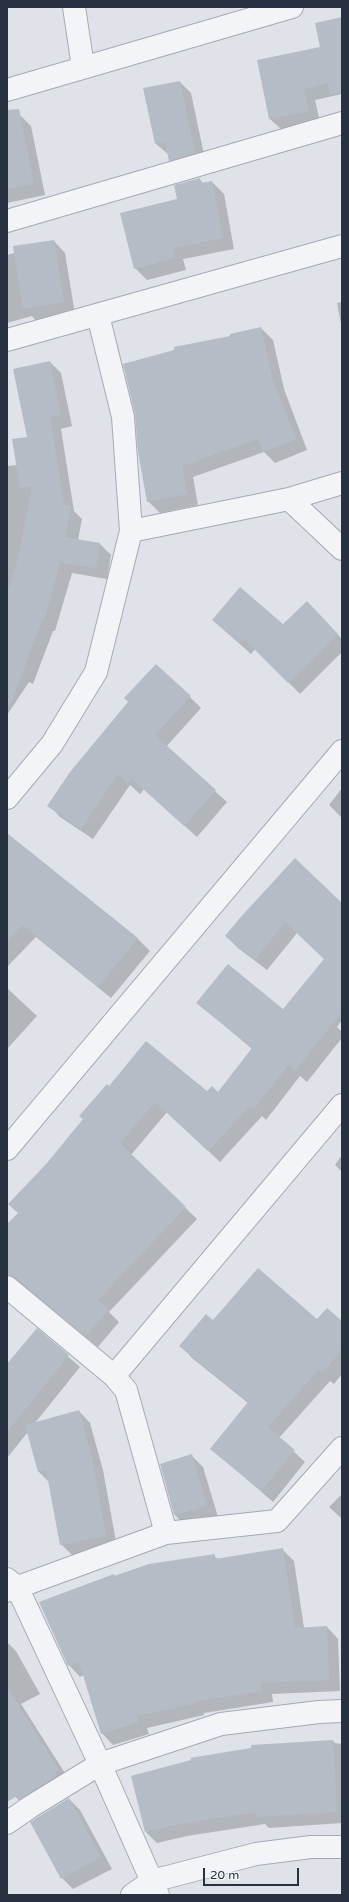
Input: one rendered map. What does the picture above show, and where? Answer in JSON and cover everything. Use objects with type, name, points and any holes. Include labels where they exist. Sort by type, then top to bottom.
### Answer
[{"type":"street","points":[[74,7],[83,67]]},
{"type":"street","points":[[7,90],[292,7]]},
{"type":"street","points":[[7,221],[342,123]]},
{"type":"street","points":[[7,340],[342,246]]},
{"type":"street","points":[[7,798],[52,744],[96,672],[131,531],[123,417],[98,315]]},
{"type":"street","points":[[131,531],[289,499],[342,483]]},
{"type":"street","points":[[289,499],[342,549]]},
{"type":"street","points":[[7,1149],[342,750]]},
{"type":"street","points":[[114,1376],[342,1105]]},
{"type":"street","points":[[7,1287],[114,1376],[126,1390],[166,1533]]},
{"type":"street","points":[[155,1888],[100,1764],[10,1586],[166,1533],[277,1521],[342,1448]]},
{"type":"street","points":[[7,1823],[100,1764],[221,1724],[319,1712],[342,1712]]},
{"type":"street","points":[[132,1895],[256,1854],[311,1847],[342,1847]]},
{"type":"building","points":[[342,17],[342,93],[330,94],[328,83],[304,89],[309,111],[269,119],[257,60],[320,47],[315,23]]},
{"type":"building","points":[[180,81],[195,153],[169,161],[165,142],[155,144],[143,88]]},
{"type":"building","points":[[19,109],[34,184],[7,189],[7,110]]},
{"type":"building","points":[[200,178],[201,183],[212,181],[223,238],[173,248],[175,258],[134,269],[120,213],[177,199],[174,185]]},
{"type":"building","points":[[54,240],[64,302],[23,309],[13,246]]},
{"type":"building","points":[[261,327],[272,377],[296,439],[263,452],[258,439],[182,466],[187,494],[147,502],[138,452],[135,414],[123,364],[174,350],[174,347],[230,336],[230,334]]},
{"type":"building","points":[[50,361],[61,415],[50,417],[64,505],[71,506],[65,537],[100,543],[96,568],[60,562],[44,621],[42,620],[10,706],[7,706],[7,594],[18,558],[32,486],[20,488],[12,439],[27,437],[13,369]]},
{"type":"building","points":[[240,587],[283,624],[307,601],[338,634],[288,683],[243,638],[239,643],[212,620]]},
{"type":"building","points":[[156,664],[191,696],[155,735],[216,790],[184,826],[132,779],[128,783],[118,774],[81,829],[47,806],[70,772],[128,702],[124,698]]},
{"type":"building","points":[[7,833],[138,938],[98,987],[23,925],[7,942]]},
{"type":"building","points":[[295,858],[342,903],[342,1012],[295,1071],[288,1065],[254,1109],[250,1106],[208,1151],[155,1102],[120,1143],[186,1207],[98,1300],[109,1310],[86,1336],[15,1277],[7,1275],[7,1224],[18,1213],[8,1204],[47,1163],[83,1119],[79,1116],[107,1084],[109,1086],[146,1041],[207,1091],[212,1086],[218,1092],[252,1048],[196,1003],[228,964],[283,1009],[324,959],[285,922],[255,960],[225,936]]},
{"type":"building","points":[[258,1268],[317,1319],[327,1308],[342,1321],[342,1350],[322,1373],[318,1370],[268,1427],[295,1450],[261,1491],[210,1449],[248,1402],[179,1346],[206,1314],[213,1320]]},
{"type":"building","points":[[37,1328],[69,1355],[7,1432],[7,1364]]},
{"type":"building","points":[[79,1410],[92,1458],[106,1536],[60,1545],[46,1470],[38,1472],[25,1425]]},
{"type":"building","points":[[192,1454],[207,1506],[174,1515],[160,1464]]},
{"type":"building","points":[[283,1548],[295,1628],[327,1626],[329,1680],[261,1683],[262,1691],[193,1702],[194,1704],[137,1716],[138,1722],[101,1734],[79,1662],[68,1666],[39,1602],[114,1574],[114,1576],[149,1564],[215,1554],[215,1559]]},
{"type":"building","points":[[7,1687],[59,1770],[55,1772],[57,1776],[19,1800],[17,1796],[7,1802]]},
{"type":"building","points":[[333,1740],[337,1812],[256,1817],[256,1812],[175,1825],[145,1832],[131,1776],[191,1760],[190,1758],[251,1748],[251,1745]]},
{"type":"building","points":[[69,1798],[101,1857],[61,1879],[30,1822]]}]
